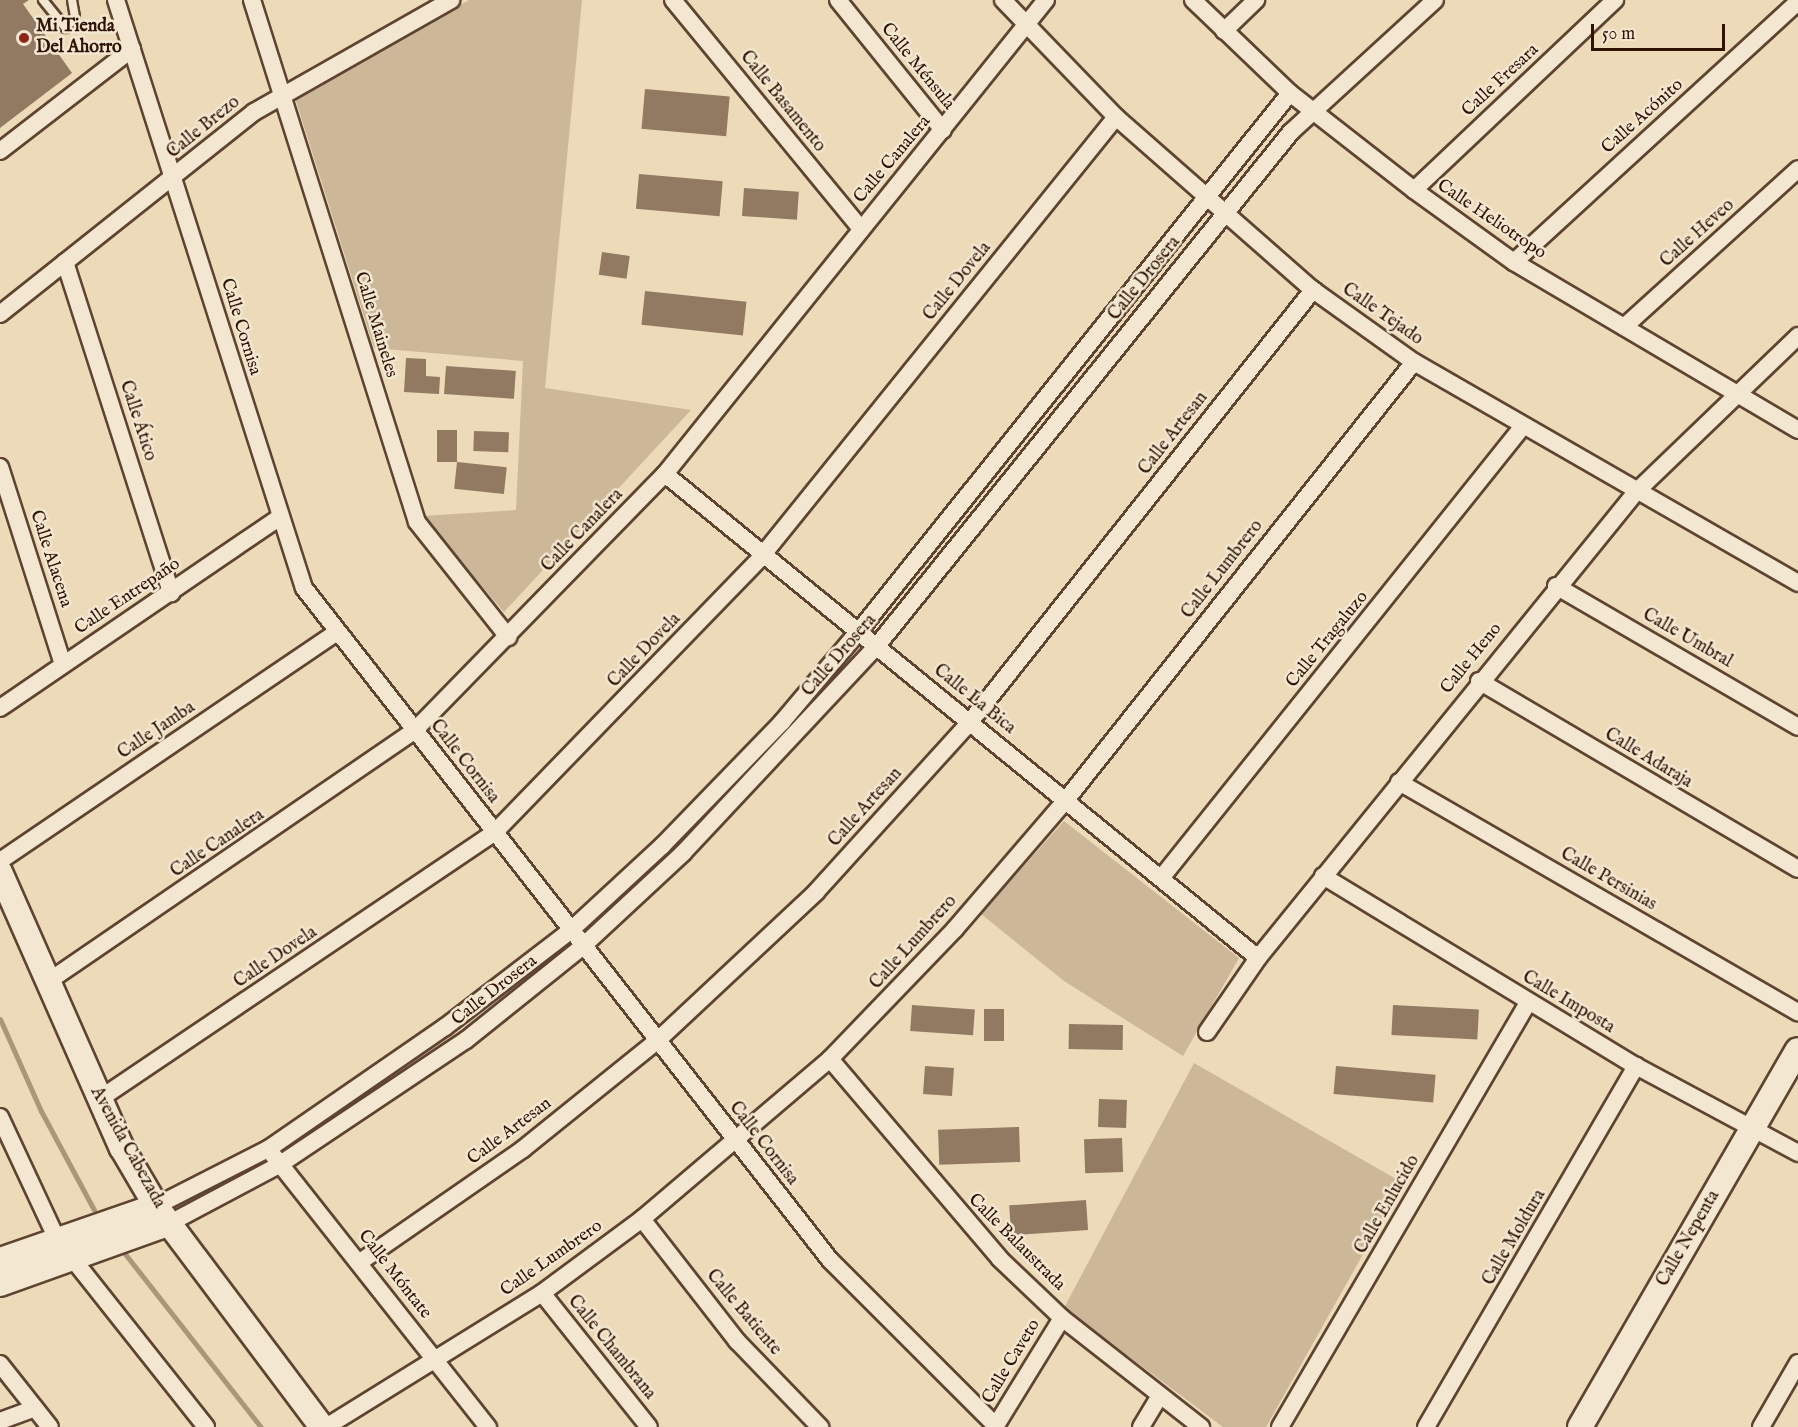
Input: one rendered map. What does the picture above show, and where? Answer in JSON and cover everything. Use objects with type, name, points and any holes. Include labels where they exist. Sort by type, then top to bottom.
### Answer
[{"type":"street","name":"Calle Cornisa","points":[[116,0],[174,177],[279,518],[304,588],[336,633],[415,730],[569,932],[830,1260],[996,1426]]},
{"type":"street","name":"Calle Maineles","points":[[252,0],[417,522],[508,637]]},
{"type":"street","name":"Calle Brezo","points":[[0,314],[282,93],[451,0]]},
{"type":"street","name":"Calle Basamento","points":[[673,0],[861,229]]},
{"type":"street","name":"Calle Ménsula","points":[[838,0],[943,130]]},
{"type":"street","name":"Calle Tejado","points":[[1003,0],[1025,26],[1116,117],[1222,214],[1313,290],[1414,362],[1636,492],[1798,583]]},
{"type":"street","name":"Calle Canalera","points":[[46,983],[415,730],[665,474],[1046,0]]},
{"type":"street","name":"Calle Heliotropo","points":[[1193,0],[1290,93],[1414,190],[1514,262],[1734,395],[1798,430]]},
{"type":"street","points":[[1224,31],[1256,0]]},
{"type":"street","name":"Calle Drosera","points":[[163,1214],[279,1164],[466,1040],[582,947],[683,853],[876,647],[1222,214],[1314,110],[1435,0]]},
{"type":"street","name":"Calle Fresara","points":[[1414,190],[1615,0]]},
{"type":"street","name":"Calle Acónito","points":[[1514,262],[1798,2]]},
{"type":"street","points":[[0,151],[132,49]]},
{"type":"street","name":"Calle Drosera","points":[[163,1214],[268,1149],[445,1027],[569,932],[782,722],[859,631],[1290,93]]},
{"type":"street","name":"Calle Dovela","points":[[98,1100],[494,833],[761,557],[1116,117]]},
{"type":"street","name":"Calle Heveo","points":[[1624,327],[1798,169]]},
{"type":"street","name":"Calle Ático","points":[[65,262],[171,593]]},
{"type":"street","name":"Calle Artesan","points":[[360,1262],[523,1149],[657,1041],[816,892],[970,722],[1313,290]]},
{"type":"street","name":"Calle Heno","points":[[1207,1032],[1258,958],[1556,586],[1636,492],[1734,395],[1798,336]]},
{"type":"street","name":"Calle Lumbrero","points":[[324,1427],[435,1361],[542,1293],[642,1219],[737,1142],[830,1059],[955,929],[1066,800],[1414,362]]},
{"type":"street","name":"Calle Tragaluzo","points":[[1162,878],[1522,426]]},
{"type":"street","name":"Calle Alacena","points":[[0,466],[63,664]]},
{"type":"street","name":"Calle La Bica","points":[[665,474],[761,557],[859,631],[1258,958]]},
{"type":"street","name":"Calle Entrepaño","points":[[0,708],[279,518]]},
{"type":"street","name":"Calle Umbral","points":[[1556,586],[1798,727]]},
{"type":"street","name":"Calle Jamba","points":[[0,861],[336,633]]},
{"type":"street","name":"Calle Adaraja","points":[[1479,681],[1798,869]]},
{"type":"street","name":"Calle Persinias","points":[[1399,782],[1798,1012]]},
{"type":"street","name":"Avenida Cabezada","points":[[0,872],[98,1100],[163,1214],[324,1427]]},
{"type":"street","name":"Calle Imposta","points":[[1323,876],[1636,1066],[1755,1127],[1798,1153]]},
{"type":"street","name":"Calle Enlucido","points":[[1280,1427],[1528,1002]]},
{"type":"street","name":"Calle Nepenta","points":[[1580,1427],[1798,1050]]},
{"type":"street","name":"Calle Balaustrada","points":[[830,1059],[937,1191],[1062,1318],[1159,1397],[1201,1427]]},
{"type":"street","name":"Calle Moldura","points":[[1426,1427],[1636,1066]]},
{"type":"street","points":[[0,1117],[64,1249],[206,1427]]},
{"type":"street","name":"Calle Móntate","points":[[268,1149],[360,1262],[488,1427]]},
{"type":"street","points":[[0,1284],[64,1249],[163,1214]]},
{"type":"street","name":"Calle Batiente","points":[[642,1219],[737,1341],[820,1427]]},
{"type":"street","points":[[0,1260],[64,1249]]},
{"type":"street","name":"Calle Chambrana","points":[[542,1293],[650,1427]]},
{"type":"street","name":"Calle Caveto","points":[[996,1426],[1062,1318]]},
{"type":"street","points":[[1761,1427],[1798,1363]]},
{"type":"street","points":[[0,1364],[50,1427]]},
{"type":"street","points":[[1141,1427],[1159,1397]]},
{"type":"street","points":[[0,1421],[35,1408]]},
{"type":"lane","points":[[43,0],[66,28],[74,24],[72,0]]},
{"type":"shaded area","points":[[469,0],[582,0],[545,388],[691,410],[504,612],[422,516],[516,510],[523,361],[374,348],[295,98]]},
{"type":"shaded area","points":[[1064,821],[1239,958],[1183,1056],[1064,981],[981,914]]},
{"type":"shaded area","points":[[1194,1063],[1403,1183],[1266,1427],[1223,1427],[1064,1308]]},
{"type":"building","name":"Mi Tienda Del Ahorro","points":[[0,0],[29,0],[23,4],[72,73],[0,128]]},
{"type":"building","points":[[645,89],[730,96],[726,136],[642,129]]},
{"type":"building","points":[[639,174],[723,181],[720,216],[636,209]]},
{"type":"building","points":[[744,188],[799,192],[797,220],[742,216]]},
{"type":"building","points":[[602,252],[630,256],[627,279],[599,275]]},
{"type":"building","points":[[645,291],[746,302],[743,335],[641,325]]},
{"type":"building","points":[[406,358],[426,359],[426,376],[440,377],[439,394],[404,392]]},
{"type":"building","points":[[446,366],[516,371],[514,399],[444,394]]},
{"type":"building","points":[[437,430],[457,430],[457,462],[437,462]]},
{"type":"building","points":[[474,431],[509,432],[508,452],[473,451]]},
{"type":"building","points":[[457,462],[507,467],[504,494],[454,489]]},
{"type":"building","points":[[912,1005],[975,1009],[973,1035],[910,1031]]},
{"type":"building","points":[[1393,1005],[1479,1010],[1477,1039],[1391,1035]]},
{"type":"building","points":[[984,1009],[1004,1009],[1004,1041],[984,1041]]},
{"type":"building","points":[[1069,1024],[1123,1025],[1123,1050],[1069,1049]]},
{"type":"building","points":[[925,1066],[954,1068],[952,1096],[923,1094]]},
{"type":"building","points":[[1336,1066],[1436,1075],[1433,1103],[1334,1094]]},
{"type":"building","points":[[1099,1099],[1127,1100],[1126,1128],[1098,1127]]},
{"type":"building","points":[[1019,1127],[1020,1162],[939,1165],[938,1130]]},
{"type":"building","points":[[1122,1138],[1123,1172],[1085,1173],[1084,1139]]},
{"type":"building","points":[[1086,1200],[1088,1230],[1011,1235],[1009,1205]]},
{"type":"waterway","points":[[0,1019],[41,1111],[94,1210]]},
{"type":"waterway","points":[[122,1250],[261,1427]]},
{"type":"place","name":"Mi Tienda Del Ahorro","points":[[24,38]]}]
